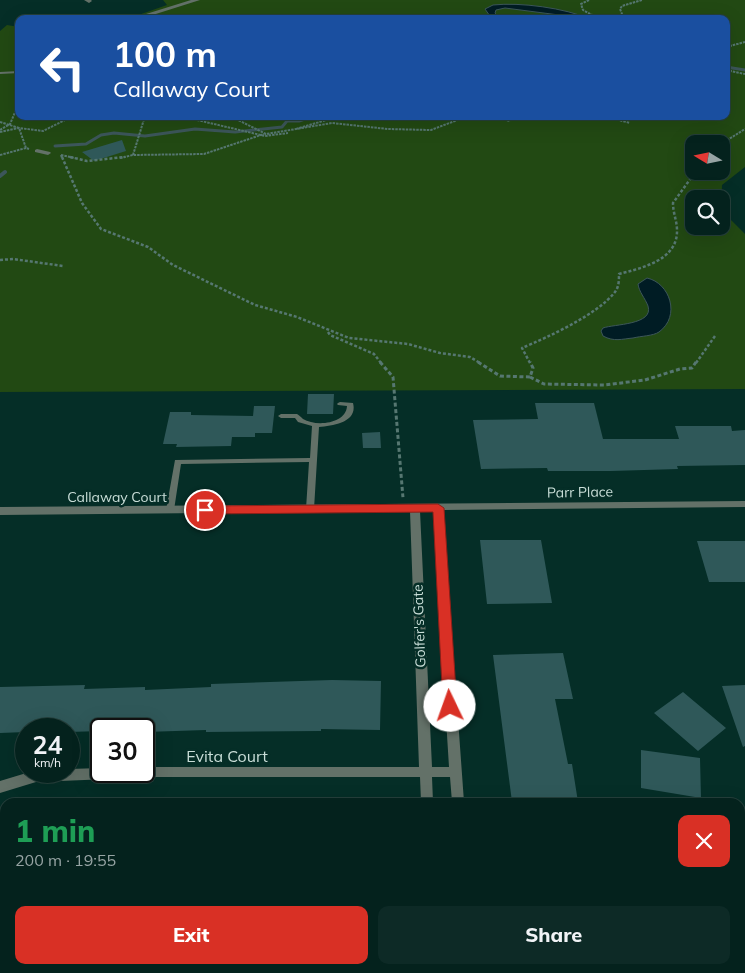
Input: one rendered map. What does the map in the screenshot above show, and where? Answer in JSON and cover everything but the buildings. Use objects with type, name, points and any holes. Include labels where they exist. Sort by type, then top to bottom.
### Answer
[{"type":"street","points":[[146,15],[197,0]]},
{"type":"street","name":"Parr Place","points":[[409,509],[745,504]]},
{"type":"street","name":"Golfer's Gate","points":[[438,508],[451,725],[458,798]]},
{"type":"street","name":"Callaway Court","points":[[0,511],[409,509]]},
{"type":"street","name":"Golfer's Gate","points":[[409,509],[427,798]]},
{"type":"street","name":"Evita Court","points":[[0,788],[36,776],[157,772],[456,772]]},
{"type":"lane","points":[[0,73],[15,72]]},
{"type":"lane","points":[[37,151],[48,153]]},
{"type":"lane","points":[[281,416],[297,416],[300,420],[316,425],[334,424],[346,418],[352,404],[340,404]]},
{"type":"lane","points":[[310,509],[316,425]]},
{"type":"lane","points":[[170,510],[178,462],[313,460]]},
{"type":"path","points":[[589,0],[581,4],[581,8],[590,15]]},
{"type":"path","points":[[620,15],[622,14],[620,9],[622,6],[642,0]]},
{"type":"path","points":[[730,46],[745,42]]},
{"type":"path","points":[[730,68],[745,74]]},
{"type":"path","points":[[0,131],[10,124],[15,112]]},
{"type":"path","points":[[0,122],[29,131],[43,131],[65,120]]},
{"type":"path","points":[[133,156],[144,120]]},
{"type":"path","points":[[197,120],[261,135],[279,137],[327,120]]},
{"type":"path","points":[[238,120],[266,134]]},
{"type":"path","points":[[48,153],[87,162],[133,156],[204,154],[261,135],[332,124],[388,129],[431,130],[457,120]]},
{"type":"path","points":[[612,120],[630,123]]},
{"type":"path","points":[[0,131],[19,128]]},
{"type":"path","points":[[19,128],[26,148]]},
{"type":"path","points":[[730,138],[745,129]]},
{"type":"path","points":[[0,156],[26,148],[37,151]]},
{"type":"path","points":[[61,155],[82,203],[101,229],[148,247],[173,265],[254,305],[297,317],[349,338],[408,344],[440,353],[470,357],[500,376],[530,377],[544,384],[604,385],[645,380],[680,369],[692,368],[715,336]]},
{"type":"path","points":[[530,377],[533,368],[522,348],[552,336],[599,306],[615,292],[619,283],[619,274],[650,264],[672,248],[678,231],[672,211],[673,203],[687,189],[689,180]]},
{"type":"path","points":[[0,260],[13,259],[63,266]]},
{"type":"path","points":[[328,331],[330,335],[374,354],[393,376],[409,509]]},
{"type":"green space","points":[[163,0],[745,0],[745,167],[730,179],[730,135],[685,135],[685,180],[728,180],[722,185],[722,190],[685,190],[685,235],[730,235],[730,219],[745,234],[745,389],[0,392],[0,31],[7,25],[15,26],[15,120],[730,120],[730,15],[138,15],[167,5]]},
{"type":"water","points":[[516,4],[580,15],[559,15],[505,8],[496,10],[497,15],[489,15],[485,9],[493,5]]},
{"type":"water","points":[[647,278],[662,286],[667,293],[671,309],[670,318],[666,325],[659,332],[647,336],[618,340],[603,336],[601,331],[603,328],[632,323],[645,317],[648,312],[648,306],[638,284]]},
{"type":"waterway","points":[[730,68],[745,70]]},
{"type":"waterway","points":[[55,146],[86,144],[101,135],[114,133],[145,136],[195,129],[235,132],[282,127],[287,121],[302,120]]},
{"type":"waterway","points":[[0,176],[5,172]]},
{"type":"route","points":[[205,510],[438,508],[450,706]]}]
